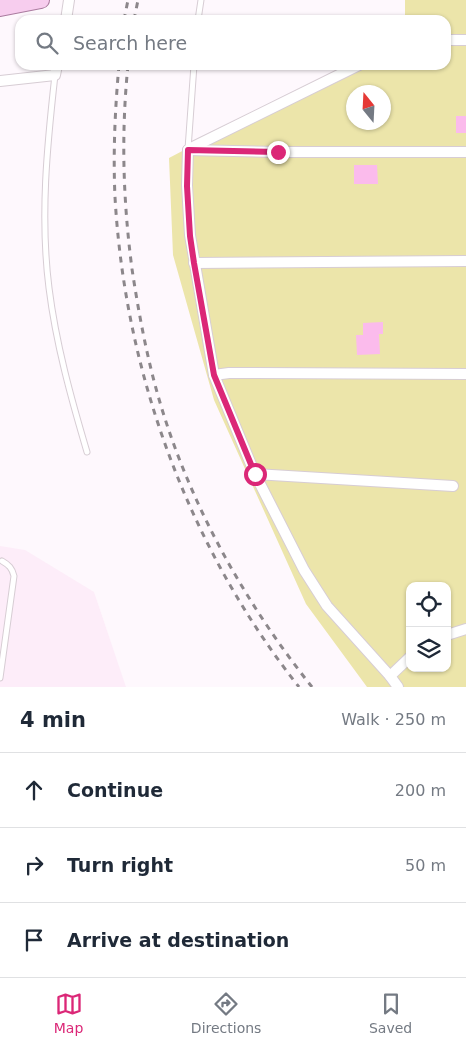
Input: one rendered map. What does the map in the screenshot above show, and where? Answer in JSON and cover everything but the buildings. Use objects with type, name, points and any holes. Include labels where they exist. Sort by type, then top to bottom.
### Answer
[{"type":"main road","points":[[0,8],[41,0]]},
{"type":"street","points":[[67,15],[69,0]]},
{"type":"street","points":[[451,40],[466,40]]},
{"type":"street","points":[[0,81],[56,70]]},
{"type":"street","points":[[188,150],[349,70]]},
{"type":"street","points":[[188,150],[466,152]]},
{"type":"street","points":[[188,150],[190,236],[214,375],[255,474],[304,570],[327,606],[398,687]]},
{"type":"street","points":[[194,263],[466,262]]},
{"type":"street","points":[[214,375],[229,372],[466,374]]},
{"type":"street","points":[[255,474],[453,486]]},
{"type":"street","points":[[451,633],[466,629]]},
{"type":"street","points":[[390,676],[406,661]]},
{"type":"lane","points":[[199,15],[201,0]]},
{"type":"lane","points":[[56,70],[49,128],[45,191],[45,235],[49,288],[57,342],[86,452]]},
{"type":"lane","points":[[188,150],[194,70]]},
{"type":"lane","points":[[0,678],[14,576],[12,569],[2,561]]},
{"type":"shaded area","points":[[405,0],[466,0],[466,687],[367,687],[306,604],[214,400],[173,255],[169,158],[336,70],[451,70],[451,15],[405,15]]},
{"type":"shaded area","points":[[0,546],[25,550],[94,592],[126,687],[0,687]]},
{"type":"railway","points":[[125,15],[128,0]]},
{"type":"railway","points":[[135,15],[138,0]]},
{"type":"railway","points":[[119,70],[114,164],[121,263],[132,329],[149,393],[170,456],[195,518],[225,577],[260,633],[299,687]]},
{"type":"railway","points":[[128,70],[124,142],[129,243],[143,332],[163,412],[178,455],[214,537],[260,614],[312,687]]},
{"type":"route","points":[[255,474],[214,375],[190,236],[187,186],[188,150],[278,152]]}]
